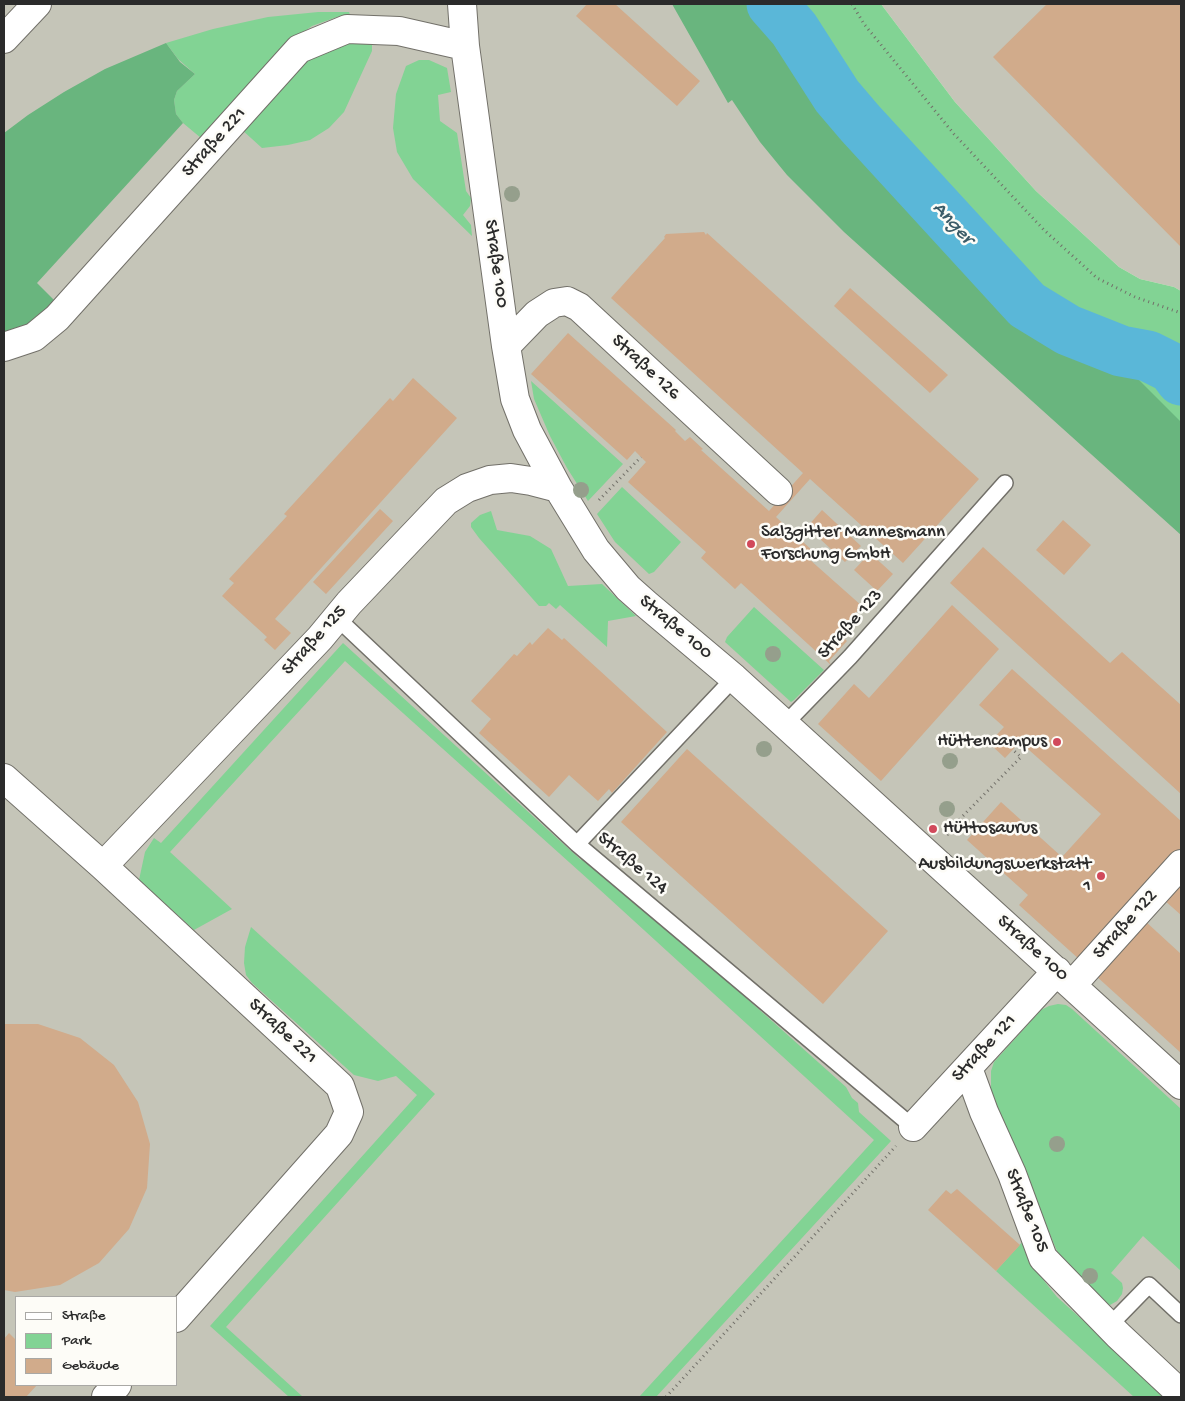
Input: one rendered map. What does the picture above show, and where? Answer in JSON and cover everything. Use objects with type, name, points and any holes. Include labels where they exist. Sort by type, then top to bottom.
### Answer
[{"type":"street","points":[[4,39],[37,4]]},
{"type":"street","name":"Straße 100","points":[[463,4],[465,46],[515,399],[527,430],[558,488],[596,550],[628,588],[734,678],[1181,1085]]},
{"type":"street","name":"Straße 221","points":[[4,347],[34,337],[57,318],[299,49],[347,29],[398,31],[465,46]]},
{"type":"street","name":"Straße 126","points":[[506,346],[537,314],[554,304],[567,301],[579,307],[778,491]]},
{"type":"street","name":"Straße 125","points":[[104,866],[320,638],[336,618],[446,501],[467,488],[490,480],[511,478],[530,480],[558,488]]},
{"type":"street","name":"Straße 221","points":[[4,778],[104,866],[340,1086],[348,1112],[339,1134],[178,1316]]},
{"type":"street","name":"Straße 122","points":[[1064,978],[1181,864]]},
{"type":"street","name":"Straße 121","points":[[913,1127],[968,1068],[1064,978]]},
{"type":"street","name":"Straße 105","points":[[968,1068],[984,1112],[1012,1174],[1043,1258],[1109,1326],[1181,1394]]},
{"type":"street","points":[[106,1397],[116,1386]]},
{"type":"lane","name":"Straße 123","points":[[785,724],[850,657],[1005,483]]},
{"type":"lane","name":"Straße 124","points":[[336,618],[577,844],[913,1127]]},
{"type":"lane","points":[[577,844],[734,678]]},
{"type":"lane","points":[[1109,1326],[1149,1285],[1181,1315]]},
{"type":"path","points":[[852,4],[864,24],[954,134],[1044,230],[1097,278],[1135,297],[1181,313]]},
{"type":"path","points":[[597,503],[641,457]]},
{"type":"path","points":[[945,838],[956,823],[1021,757],[1013,750]]},
{"type":"path","points":[[666,1397],[913,1127]]},
{"type":"shaded area","points":[[4,4],[724,4],[1181,481],[1181,1397],[4,1397]]},
{"type":"shaded area","points":[[881,4],[1181,4],[1181,291],[1174,287],[1140,279],[1119,267],[1036,191],[955,102]]},
{"type":"green space","points":[[672,4],[751,4],[777,49],[869,163],[1027,319],[1051,332],[1121,362],[1181,422],[1181,535],[844,232],[787,175],[760,142],[732,100],[728,103]]},
{"type":"green space","points":[[724,4],[881,4],[955,102],[1036,191],[1119,267],[1140,279],[1174,287],[1181,291],[1181,481],[863,169]]},
{"type":"green space","points":[[318,12],[349,12],[350,15],[337,17],[312,26],[290,42],[201,138],[183,123],[176,114],[174,100],[177,91],[195,74],[178,59],[166,43],[213,29],[268,17]]},
{"type":"green space","points":[[366,37],[372,45],[372,51],[344,112],[329,128],[310,140],[262,148],[241,129],[313,53]]},
{"type":"green space","points":[[166,43],[180,62],[195,74],[177,91],[174,100],[176,114],[183,123],[37,283],[55,301],[38,320],[4,336],[4,133],[64,92],[105,69]]},
{"type":"green space","points":[[419,60],[429,60],[447,68],[451,92],[438,95],[440,121],[457,133],[466,191],[471,198],[470,206],[463,215],[471,225],[472,236],[413,179],[397,152],[393,128],[396,94],[406,66]]},
{"type":"green space","points":[[531,381],[623,464],[588,501],[550,436],[534,399]]},
{"type":"green space","points":[[622,487],[681,542],[654,572],[649,574],[615,542],[597,514]]},
{"type":"green space","points":[[491,511],[497,530],[530,536],[551,549],[568,586],[602,584],[636,616],[608,621],[607,647],[560,605],[556,609],[549,603],[546,606],[539,606],[471,527],[471,523],[480,515]]},
{"type":"green space","points":[[754,607],[824,670],[791,702],[725,642],[727,637]]},
{"type":"green space","points":[[343,643],[581,860],[584,857],[846,1087],[852,1098],[858,1103],[859,1112],[891,1141],[656,1397],[639,1397],[874,1140],[345,661],[170,852],[232,909],[194,930],[139,880],[145,852],[154,838],[161,843]]},
{"type":"green space","points":[[251,927],[435,1094],[226,1327],[303,1397],[289,1397],[210,1326],[417,1095],[396,1076],[378,1081],[354,1075],[252,983],[246,975],[244,963],[245,947]]},
{"type":"green space","points":[[1058,1004],[1066,1005],[1072,1009],[1181,1109],[1181,1271],[1143,1236],[1111,1273],[1122,1283],[1123,1288],[1122,1294],[1117,1301],[1110,1305],[1103,1302],[1059,1256],[991,1092],[991,1071],[994,1062],[1041,1010]]},
{"type":"green space","points":[[1024,1240],[1035,1266],[1057,1297],[1168,1397],[1134,1397],[996,1271]]},
{"type":"building","points":[[587,4],[615,4],[700,81],[677,106],[576,16]]},
{"type":"building","points":[[1047,4],[1181,4],[1181,247],[993,57]]},
{"type":"building","points":[[704,232],[979,479],[903,563],[810,479],[776,517],[815,553],[809,559],[862,606],[838,633],[847,641],[829,661],[831,665],[741,583],[735,589],[701,558],[706,552],[628,482],[646,462],[635,451],[627,460],[531,374],[568,333],[676,430],[685,441],[690,437],[703,449],[701,450],[769,511],[803,473],[611,298],[665,238],[666,234]]},
{"type":"building","points":[[850,288],[948,375],[930,393],[834,306]]},
{"type":"building","points":[[413,378],[457,418],[275,619],[291,633],[275,650],[264,640],[267,637],[222,596],[234,583],[229,579],[287,516],[284,514],[390,398],[393,401]]},
{"type":"building","points":[[380,509],[393,521],[326,594],[313,582]]},
{"type":"building","points":[[822,510],[861,546],[845,562],[807,527]]},
{"type":"building","points":[[1063,520],[1091,545],[1064,575],[1036,550]]},
{"type":"building","points":[[983,547],[1110,663],[1122,652],[1181,705],[1181,794],[950,583]]},
{"type":"building","points":[[870,553],[893,574],[877,591],[854,570]]},
{"type":"building","points":[[952,605],[999,649],[881,781],[818,724],[854,684],[869,698]]},
{"type":"building","points":[[548,628],[562,640],[564,638],[667,732],[612,793],[609,789],[598,801],[569,775],[549,797],[479,733],[491,719],[471,701],[514,654],[517,656],[530,642],[532,645]]},
{"type":"building","points":[[1012,669],[1181,821],[1181,849],[1080,960],[1019,905],[1028,895],[967,840],[1001,802],[1062,857],[1101,814],[1020,742],[1005,758],[989,743],[1004,727],[979,705]]},
{"type":"building","points":[[687,749],[888,931],[823,1004],[621,822]]},
{"type":"building","points":[[1181,880],[1181,915],[1164,900]]},
{"type":"building","points":[[1145,921],[1181,954],[1181,1053],[1095,975]]},
{"type":"building","points":[[4,1024],[38,1024],[80,1038],[114,1065],[138,1102],[150,1144],[147,1188],[129,1229],[99,1263],[60,1285],[15,1292],[4,1290]]},
{"type":"building","points":[[957,1189],[1020,1245],[996,1271],[928,1210],[946,1190],[951,1194]]},
{"type":"building","points":[[9,1333],[15,1339],[15,1386],[36,1386],[26,1397],[4,1397],[4,1339]]},
{"type":"waterway","name":"Anger","points":[[772,4],[794,29],[837,96],[1027,305],[1068,330],[1121,351],[1148,356],[1172,368],[1181,380]]},
{"type":"place","name":"Salzgitter Mannesmann Forschung GmbH","points":[[751,544]]},
{"type":"place","name":"Hüttencampus","points":[[1057,742]]},
{"type":"place","name":"Hüttosaurus","points":[[933,829]]},
{"type":"place","name":"Ausbildungswerkstatt 1","points":[[1101,876]]}]
